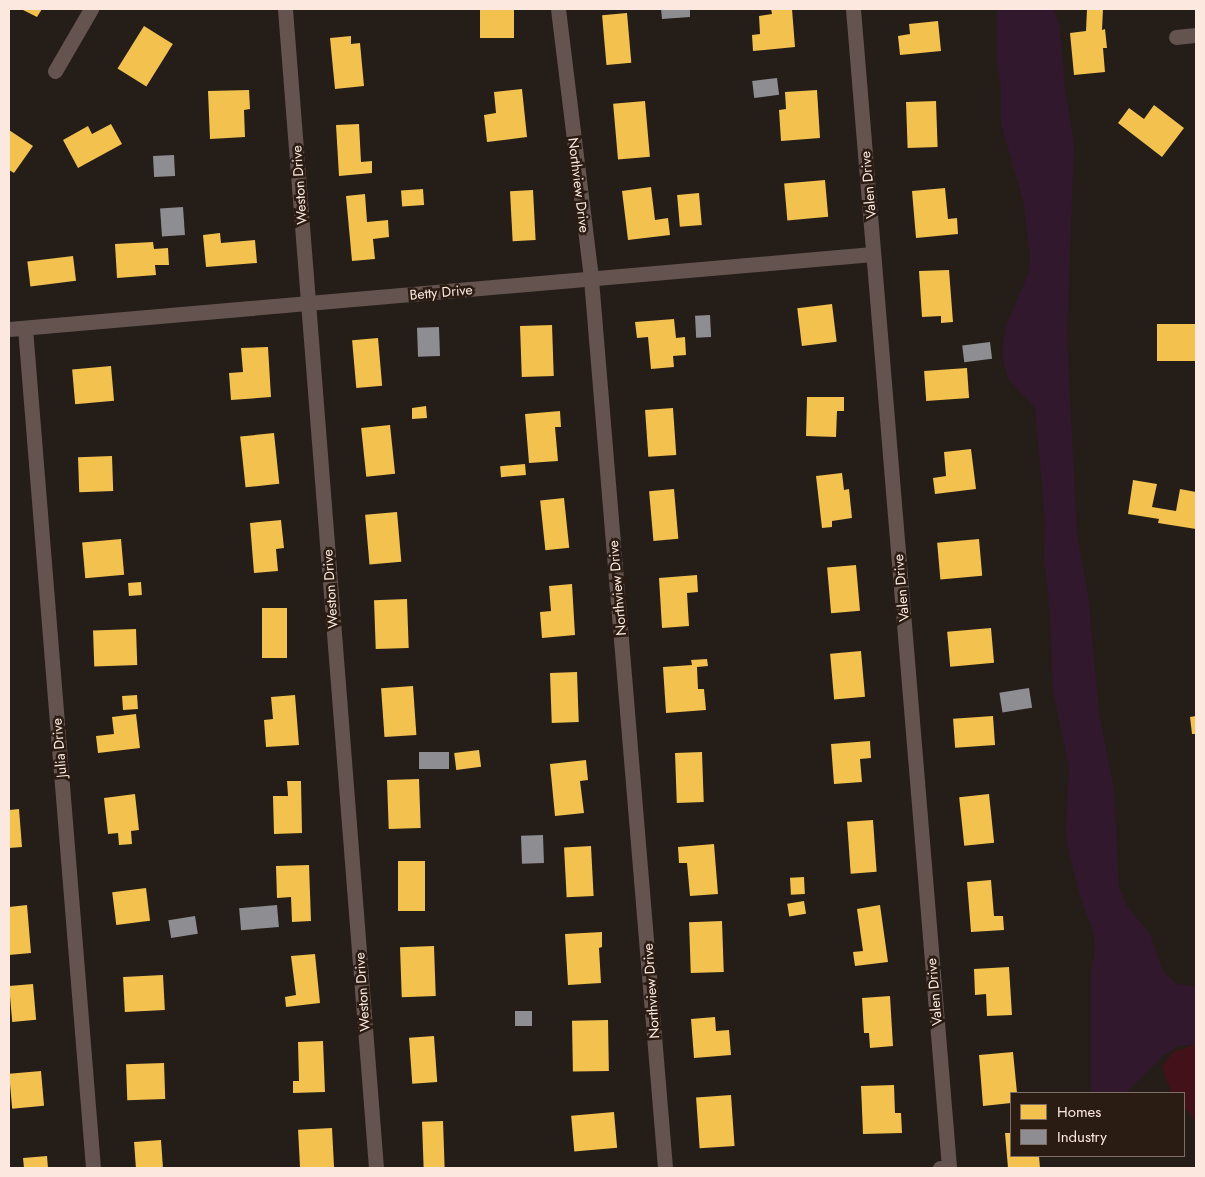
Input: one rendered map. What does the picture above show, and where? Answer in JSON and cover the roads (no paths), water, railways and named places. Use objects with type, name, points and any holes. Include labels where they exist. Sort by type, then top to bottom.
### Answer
[{"type":"street","points":[[55,71],[91,9]]},
{"type":"street","name":"Weston Drive","points":[[285,9],[376,1168]]},
{"type":"street","name":"Northview Drive","points":[[558,9],[591,279],[665,1168]]},
{"type":"street","name":"Valen Drive","points":[[853,9],[874,254],[944,1168]]},
{"type":"street","points":[[1176,37],[1196,35]]},
{"type":"street","name":"Betty Drive","points":[[9,329],[874,254]]},
{"type":"street","name":"Julia Drive","points":[[25,328],[93,1168]]}]
